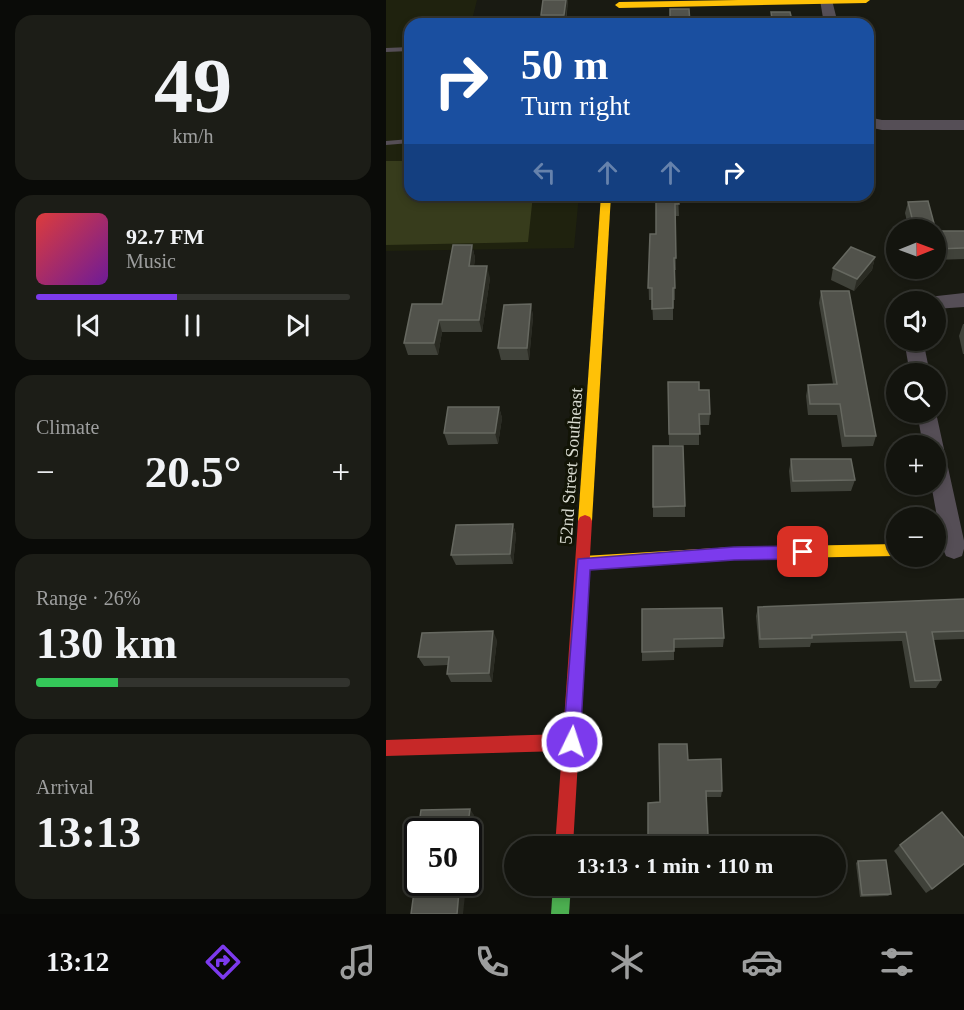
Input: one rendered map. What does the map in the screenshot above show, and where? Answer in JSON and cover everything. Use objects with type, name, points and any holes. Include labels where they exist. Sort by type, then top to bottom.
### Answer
[{"type":"street","points":[[619,7],[866,0]]},
{"type":"street","points":[[826,1],[830,18]]},
{"type":"street","points":[[874,124],[882,126],[965,124]]},
{"type":"street","name":"52nd Street Southeast","points":[[565,836],[606,201]]},
{"type":"street","points":[[946,301],[965,300]]},
{"type":"street","points":[[942,495],[951,549]]},
{"type":"street","points":[[583,563],[734,554],[886,550]]},
{"type":"street","points":[[386,748],[572,742]]},
{"type":"street","points":[[560,914],[561,896]]},
{"type":"lane","points":[[386,50],[404,49]]},
{"type":"lane","points":[[386,143],[404,142]]},
{"type":"shaded area","points":[[386,0],[477,0],[472,18],[404,18],[404,201],[578,201],[574,248],[386,251]]},
{"type":"shaded area","points":[[386,161],[404,161],[404,201],[532,201],[528,242],[386,245]]},
{"type":"building","points":[[543,0],[566,0],[564,15],[541,15]]},
{"type":"building","points":[[670,9],[689,9],[690,18],[670,18]]},
{"type":"building","points":[[771,12],[790,12],[792,18],[772,18]]},
{"type":"building","points":[[656,201],[679,201],[679,204],[675,204],[676,258],[674,258],[673,308],[652,309],[652,288],[648,288],[650,234],[656,234]]},
{"type":"building","points":[[928,201],[933,219],[912,219],[908,202]]},
{"type":"building","points":[[946,231],[965,231],[965,248],[946,249]]},
{"type":"building","points":[[453,245],[472,245],[469,266],[487,266],[479,320],[439,320],[434,343],[404,343],[412,304],[442,304]]},
{"type":"building","points":[[851,247],[875,257],[857,279],[833,268]]},
{"type":"building","points":[[821,291],[849,291],[876,436],[845,436],[840,404],[810,404],[808,385],[837,384]]},
{"type":"building","points":[[531,304],[527,348],[498,348],[504,305]]},
{"type":"building","points":[[668,382],[699,382],[699,390],[709,390],[710,414],[699,414],[700,434],[669,434]]},
{"type":"building","points":[[448,407],[499,407],[495,433],[444,433]]},
{"type":"building","points":[[653,446],[683,446],[685,506],[653,507]]},
{"type":"building","points":[[791,459],[851,459],[855,480],[793,481]]},
{"type":"building","points":[[513,524],[510,554],[451,555],[456,525]]},
{"type":"building","points":[[965,599],[965,631],[932,632],[941,680],[915,681],[906,632],[760,639],[758,607]]},
{"type":"building","points":[[722,608],[724,638],[674,639],[674,651],[642,652],[642,609]]},
{"type":"building","points":[[493,631],[489,673],[447,674],[449,657],[418,657],[422,633]]},
{"type":"building","points":[[659,744],[687,744],[688,760],[721,759],[722,791],[706,791],[708,835],[648,836],[648,803],[660,802]]},
{"type":"building","points":[[470,809],[469,818],[420,818],[421,810]]},
{"type":"building","points":[[942,812],[965,839],[965,863],[932,889],[900,845]]},
{"type":"building","points":[[886,860],[891,894],[862,895],[858,861]]},
{"type":"building","points":[[413,896],[459,896],[457,914],[411,914]]},
{"type":"traffic: fast","points":[[560,914],[561,896]]},
{"type":"traffic: slow","points":[[619,5],[866,0]]},
{"type":"traffic: slow","points":[[585,521],[606,201]]},
{"type":"traffic: slow","points":[[583,563],[734,553],[886,550]]},
{"type":"traffic: jam","points":[[565,836],[585,521]]},
{"type":"traffic: jam","points":[[386,748],[572,742]]},
{"type":"route","points":[[572,742],[583,563],[803,552]]}]
